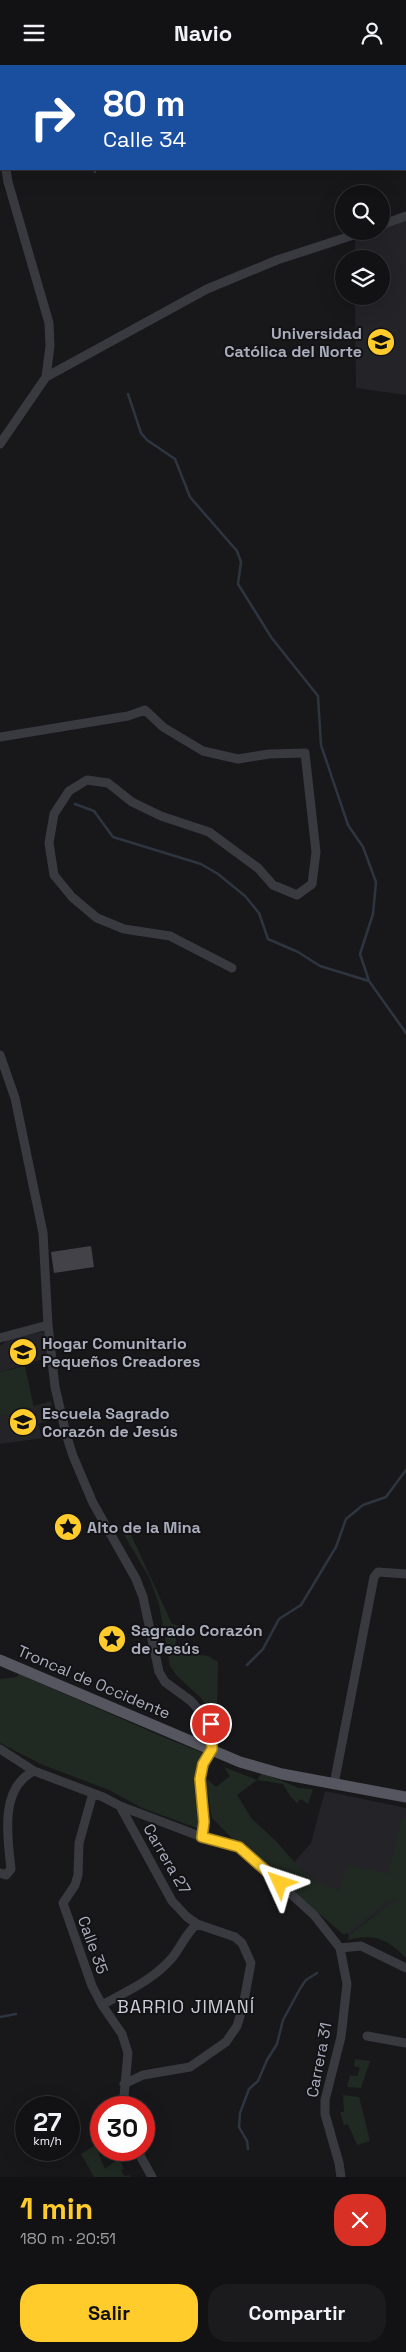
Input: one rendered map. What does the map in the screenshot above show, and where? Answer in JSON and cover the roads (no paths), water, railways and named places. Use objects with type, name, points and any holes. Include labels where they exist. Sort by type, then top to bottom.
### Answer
[{"type":"main road","name":"Troncal de Occidente","points":[[0,1660],[240,1762],[282,1774],[406,1797]]},
{"type":"street","points":[[6,170],[49,323],[50,346],[46,377]]},
{"type":"street","points":[[390,222],[406,216]]},
{"type":"street","points":[[0,444],[46,377],[207,289],[277,260],[338,240]]},
{"type":"street","points":[[0,737],[128,716],[145,710],[163,727],[203,751],[238,759],[269,754],[305,753],[316,852],[312,884],[297,895],[273,885],[258,868],[210,832],[160,816],[132,802],[108,783],[87,779],[69,791],[54,814],[49,843],[54,875],[72,897],[97,918],[124,929],[170,936],[232,968]]},
{"type":"street","points":[[0,1055],[15,1098],[43,1233],[48,1325],[55,1387],[73,1456],[93,1503],[136,1579],[159,1671],[165,1682],[191,1701],[211,1724],[212,1749],[203,1764],[200,1779],[204,1822],[202,1837]]},
{"type":"street","points":[[0,1338],[48,1325]]},
{"type":"street","points":[[334,1784],[374,1577],[378,1572],[406,1574]]},
{"type":"street","points":[[0,1749],[34,1771],[202,1837],[239,1847],[314,1915],[340,1948],[361,1946],[406,1968]]},
{"type":"street","points":[[0,1873],[6,1875],[11,1869],[5,1819],[11,1791],[26,1775],[34,1771]]},
{"type":"street","name":"Calle 35","points":[[93,1793],[79,1843],[77,1880],[73,1891],[68,1895],[64,1903],[68,1921],[92,1985],[102,2005],[122,2034],[128,2053],[123,2096]]},
{"type":"street","name":"Carrera 27","points":[[120,1806],[172,1901],[187,1917],[198,1924],[235,1937],[242,1943],[251,1963],[243,2006],[237,2026],[226,2042],[190,2067],[143,2075],[124,2084]]},
{"type":"street","points":[[102,2005],[154,1976],[173,1957],[191,1929],[198,1924]]},
{"type":"street","name":"Carrera 31","points":[[340,1948],[347,1984],[341,2037],[325,2100],[325,2114],[339,2163],[341,2177]]},
{"type":"street","points":[[367,2036],[406,2043]]},
{"type":"street","points":[[143,2161],[152,2177]]},
{"type":"waterway","points":[[128,394],[141,433],[147,440],[175,459],[190,497],[237,551],[241,562],[238,584],[271,637],[318,696],[321,745],[348,825],[363,847],[376,882],[373,914],[360,954],[369,981],[406,1033]]},
{"type":"waterway","points":[[75,804],[94,811],[113,837],[201,864],[218,874],[245,896],[259,913],[268,939],[298,952],[320,966],[369,981]]},
{"type":"waterway","points":[[247,1665],[263,1649],[279,1619],[301,1605],[336,1547],[346,1519],[363,1505],[386,1497],[406,1470]]},
{"type":"waterway","points":[[248,2149],[247,2141],[239,2127],[240,2113],[249,2089],[258,2081],[267,2060],[277,2044],[283,2020],[301,1987],[306,1980],[317,1973]]},
{"type":"waterway","points":[[0,2017],[16,2014]]},
{"type":"place","name":"Universidad Católica del Norte","points":[[381,342]]},
{"type":"place","name":"Hogar Comunitario Pequeños Creadores","points":[[23,1352]]},
{"type":"place","name":"Escuela Sagrado Corazón de Jesús","points":[[23,1422]]},
{"type":"place","name":"Alto de la Mina","points":[[68,1527]]},
{"type":"place","name":"Sagrado Corazón de Jesús","points":[[112,1639]]},
{"type":"district","name":"BARRIO JIMANÍ","points":[[186,2006]]}]
